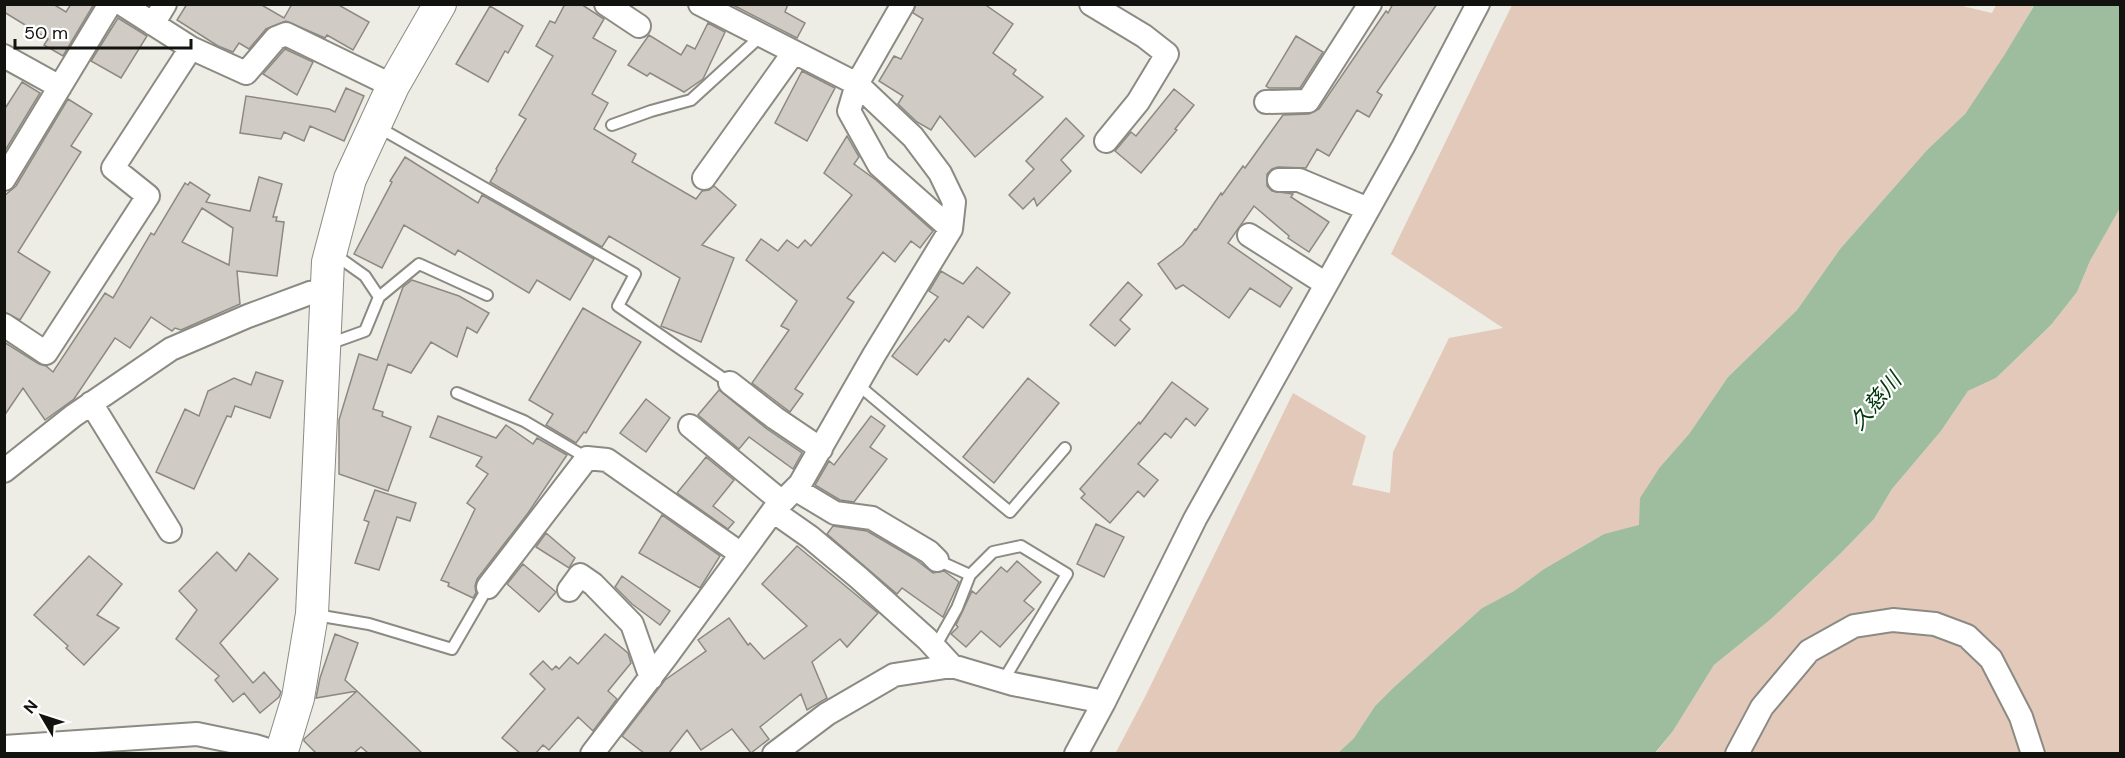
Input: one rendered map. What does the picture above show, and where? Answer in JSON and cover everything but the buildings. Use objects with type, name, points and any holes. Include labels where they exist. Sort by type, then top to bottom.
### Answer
[{"type":"street","points":[[7,169],[110,4]]},
{"type":"street","points":[[122,4],[191,48],[246,74],[276,38],[286,34],[393,86]]},
{"type":"street","points":[[153,24],[165,4]]},
{"type":"street","points":[[606,4],[639,26]]},
{"type":"street","points":[[592,753],[651,678],[741,554],[783,501],[801,484],[951,229],[954,202],[940,173],[914,137],[857,84],[700,4]]},
{"type":"street","points":[[903,4],[857,84],[849,111],[879,165],[951,229]]},
{"type":"street","points":[[1091,4],[1144,36],[1167,54],[1138,102],[1106,141]]},
{"type":"street","points":[[1266,102],[1308,101],[1370,4]]},
{"type":"street","points":[[1076,753],[1104,702],[1194,519],[1368,209],[1478,4]]},
{"type":"street","points":[[4,747],[196,734],[281,753],[298,698],[312,614],[327,262],[350,179],[431,9]]},
{"type":"street","points":[[4,325],[46,353],[148,196],[112,168],[191,48]]},
{"type":"street","points":[[704,178],[794,52]]},
{"type":"street","points":[[4,56],[60,87]]},
{"type":"street","points":[[1279,180],[1299,180],[1368,209]]},
{"type":"street","points":[[1250,235],[1326,284]]},
{"type":"street","points":[[4,471],[72,416],[171,349],[248,316],[310,293],[326,291]]},
{"type":"street","points":[[730,383],[820,449]]},
{"type":"street","points":[[91,403],[170,531]]},
{"type":"street","points":[[690,426],[783,501],[810,537],[859,578],[952,666]]},
{"type":"street","points":[[488,587],[587,458],[607,460],[741,554]]},
{"type":"street","points":[[783,501],[835,513],[872,518],[929,552],[937,560]]},
{"type":"street","points":[[569,590],[580,575],[593,584],[633,624],[651,678]]},
{"type":"street","points":[[1737,753],[1762,707],[1809,651],[1854,626],[1893,620],[1935,624],[1967,636],[1991,659],[2021,717],[2033,753]]},
{"type":"street","points":[[774,753],[827,714],[894,675],[952,666],[1003,681],[1104,702]]},
{"type":"lane","points":[[612,125],[691,100],[761,36]]},
{"type":"lane","points":[[375,125],[635,274],[618,306],[730,383]]},
{"type":"lane","points":[[330,252],[365,276],[379,297]]},
{"type":"lane","points":[[323,346],[364,331],[379,297],[418,264],[487,295]]},
{"type":"lane","points":[[858,384],[1010,512],[1065,448]]},
{"type":"lane","points":[[457,393],[524,421],[587,458]]},
{"type":"lane","points":[[935,648],[957,608],[970,575],[993,552],[1021,546],[1067,574],[1003,681]]},
{"type":"lane","points":[[937,560],[970,575]]},
{"type":"lane","points":[[312,614],[369,624],[452,650],[488,587]]},
{"type":"shaded area","points":[[1954,4],[1992,13],[1996,5],[2034,5],[2008,50],[1965,114],[1927,150],[1840,249],[1797,310],[1728,377],[1689,434],[1660,467],[1639,526],[1604,534],[1544,569],[1514,591],[1482,608],[1375,706],[1354,738],[1338,753],[1115,754],[1293,393],[1366,436],[1352,485],[1390,493],[1393,452],[1449,338],[1503,328],[1391,254],[1512,5]]},
{"type":"shaded area","points":[[2120,208],[2120,753],[1655,754],[1673,731],[1714,665],[1771,619],[1874,519],[1892,489],[1941,431],[1968,391],[1996,378],[2051,325],[2077,292],[2090,261]]},
{"type":"water","name":"久慈川","points":[[2035,4],[2120,5],[2120,208],[2090,261],[2077,292],[2051,325],[1996,378],[1968,391],[1941,431],[1892,489],[1874,519],[1771,619],[1714,665],[1673,731],[1655,753],[1338,753],[1354,738],[1375,706],[1482,608],[1514,591],[1544,569],[1604,534],[1639,525],[1640,498],[1660,467],[1689,434],[1728,377],[1797,310],[1840,249],[1927,150],[1965,114]]}]
